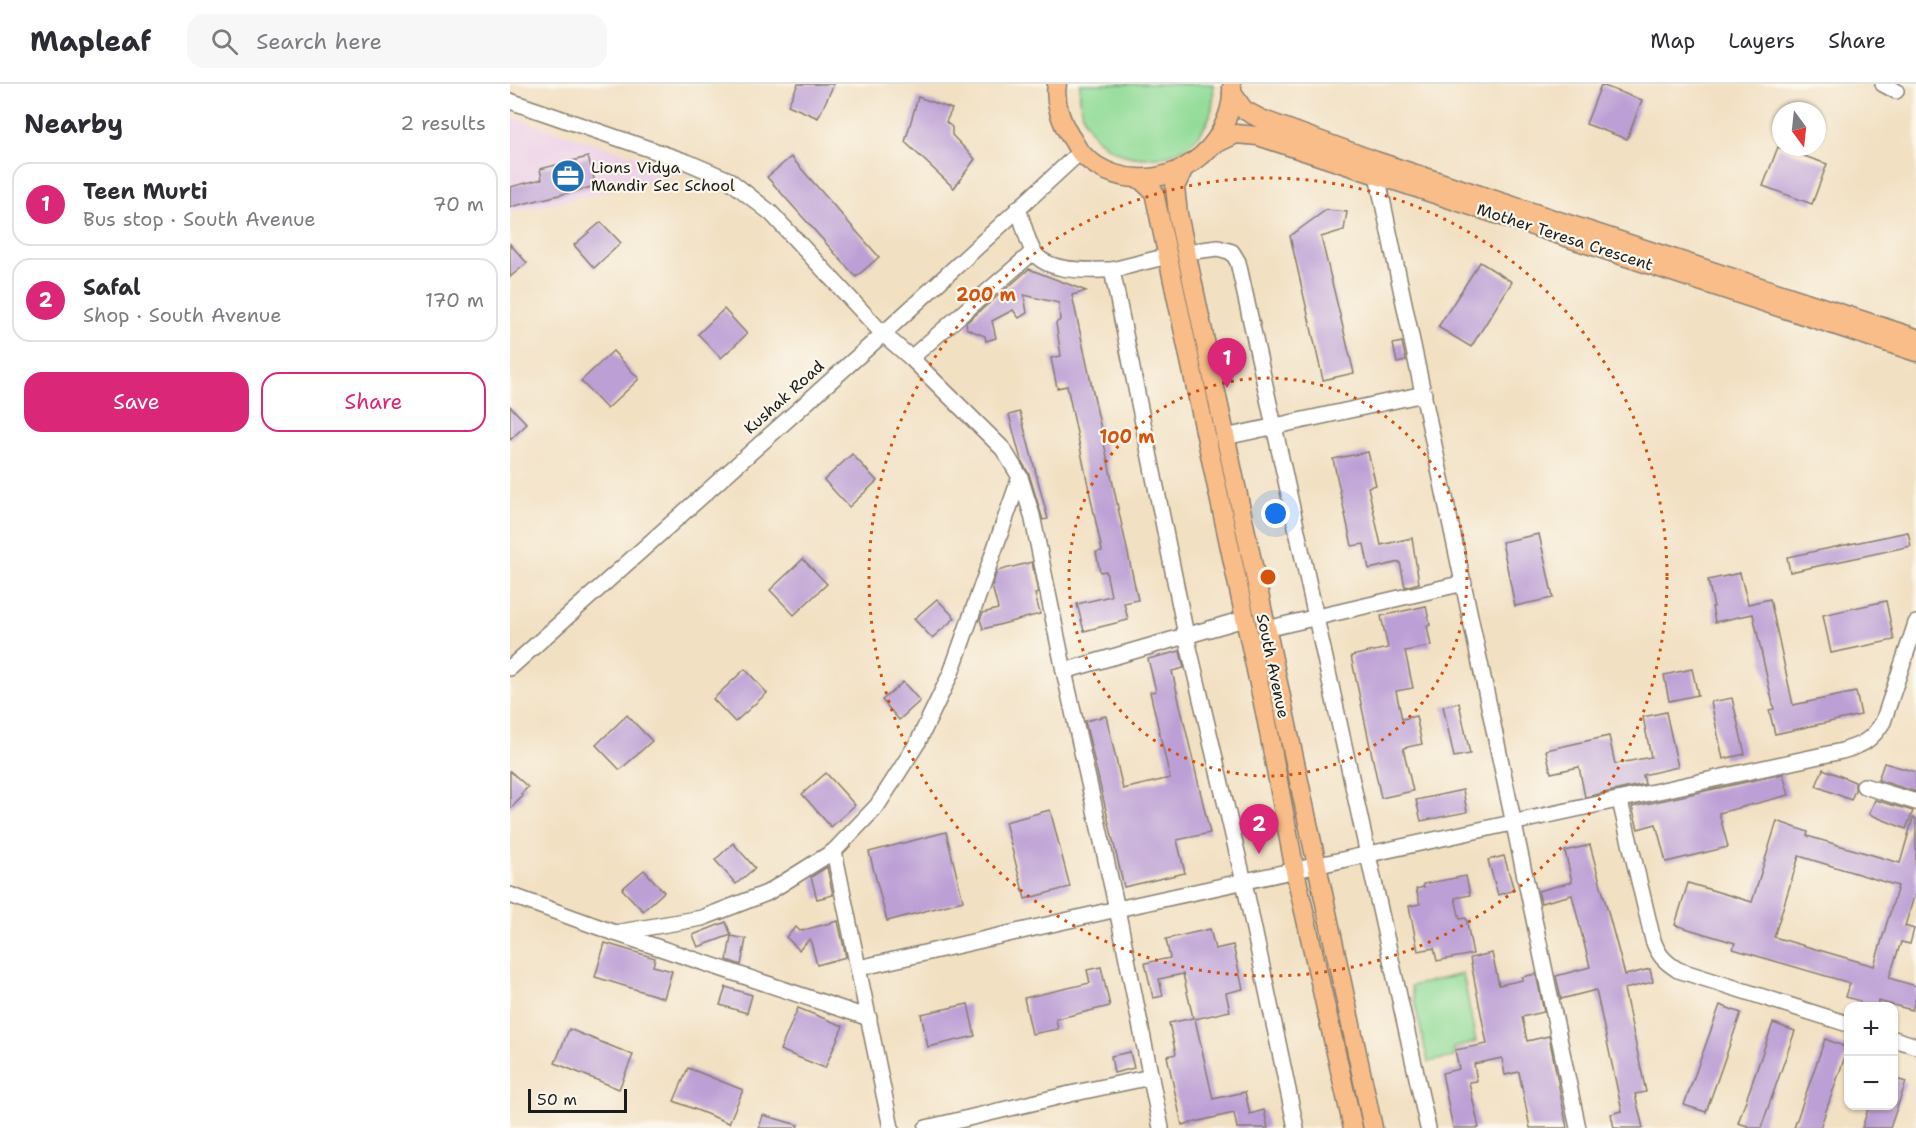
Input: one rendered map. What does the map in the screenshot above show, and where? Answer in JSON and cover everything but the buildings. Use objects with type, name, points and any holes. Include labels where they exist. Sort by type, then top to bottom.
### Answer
[{"type":"main road","points":[[1055,86],[1062,124],[1080,152],[1097,166],[1118,175],[1140,179],[1163,177],[1183,170],[1200,159],[1215,144],[1227,120],[1232,89]]},
{"type":"main road","name":"Mother Teresa Crescent","points":[[1232,89],[1244,110],[1289,130],[1376,161],[1916,338]]},
{"type":"main road","name":"Mother Teresa Crescent","points":[[1215,144],[1236,134],[1258,136],[1916,352]]},
{"type":"main road","name":"South Avenue","points":[[1183,170],[1175,187],[1178,214],[1373,1128]]},
{"type":"main road","name":"South Avenue","points":[[1140,179],[1154,192],[1266,717],[1295,871],[1353,1128]]},
{"type":"street","points":[[510,101],[687,162],[729,180],[771,213],[883,334],[911,358],[1003,449],[1020,477],[1032,515],[1117,909],[1161,1128]]},
{"type":"street","name":"Kushak Road","points":[[510,668],[883,334],[1080,152]]},
{"type":"street","points":[[1377,175],[1578,1128]]},
{"type":"street","points":[[1018,208],[1033,252],[1048,264],[1074,270],[1112,270],[1168,256]]},
{"type":"street","points":[[1186,252],[1218,248],[1232,252],[1238,262],[1428,1128]]},
{"type":"street","points":[[911,358],[1033,252]]},
{"type":"street","points":[[1112,270],[1186,635],[1245,882],[1296,1128]]},
{"type":"street","points":[[1225,437],[1424,394]]},
{"type":"street","points":[[615,933],[702,918],[767,893],[834,851],[878,806],[918,742],[951,673],[1020,477]]},
{"type":"street","points":[[1266,629],[1464,583]]},
{"type":"street","points":[[1064,671],[1244,619]]},
{"type":"street","points":[[859,968],[1117,909],[1842,752],[1860,745],[1875,735],[1882,722],[1916,623]]},
{"type":"street","points":[[1864,786],[1916,802]]},
{"type":"street","points":[[1620,801],[1653,940],[1657,952],[1665,963],[1678,970],[1844,1023]]},
{"type":"street","points":[[834,851],[891,1128]]},
{"type":"street","points":[[510,895],[615,933],[869,1018]]},
{"type":"street","points":[[1898,1041],[1916,1046]]},
{"type":"street","points":[[926,1128],[1151,1077]]},
{"type":"shaded area","points":[[510,117],[690,173],[510,213]]},
{"type":"green space","points":[[1080,84],[1213,84],[1210,116],[1195,139],[1172,153],[1146,158],[1120,153],[1098,140],[1084,116]]},
{"type":"green space","points":[[1463,974],[1476,1042],[1454,1048],[1454,1057],[1428,1062],[1411,986]]},
{"type":"place","name":"Lions Vidya Mandir Sec School","points":[[568,176]]},
{"type":"place","name":"Teen Murti","points":[[1227,388]]},
{"type":"place","name":"Safal","points":[[1259,854]]}]
